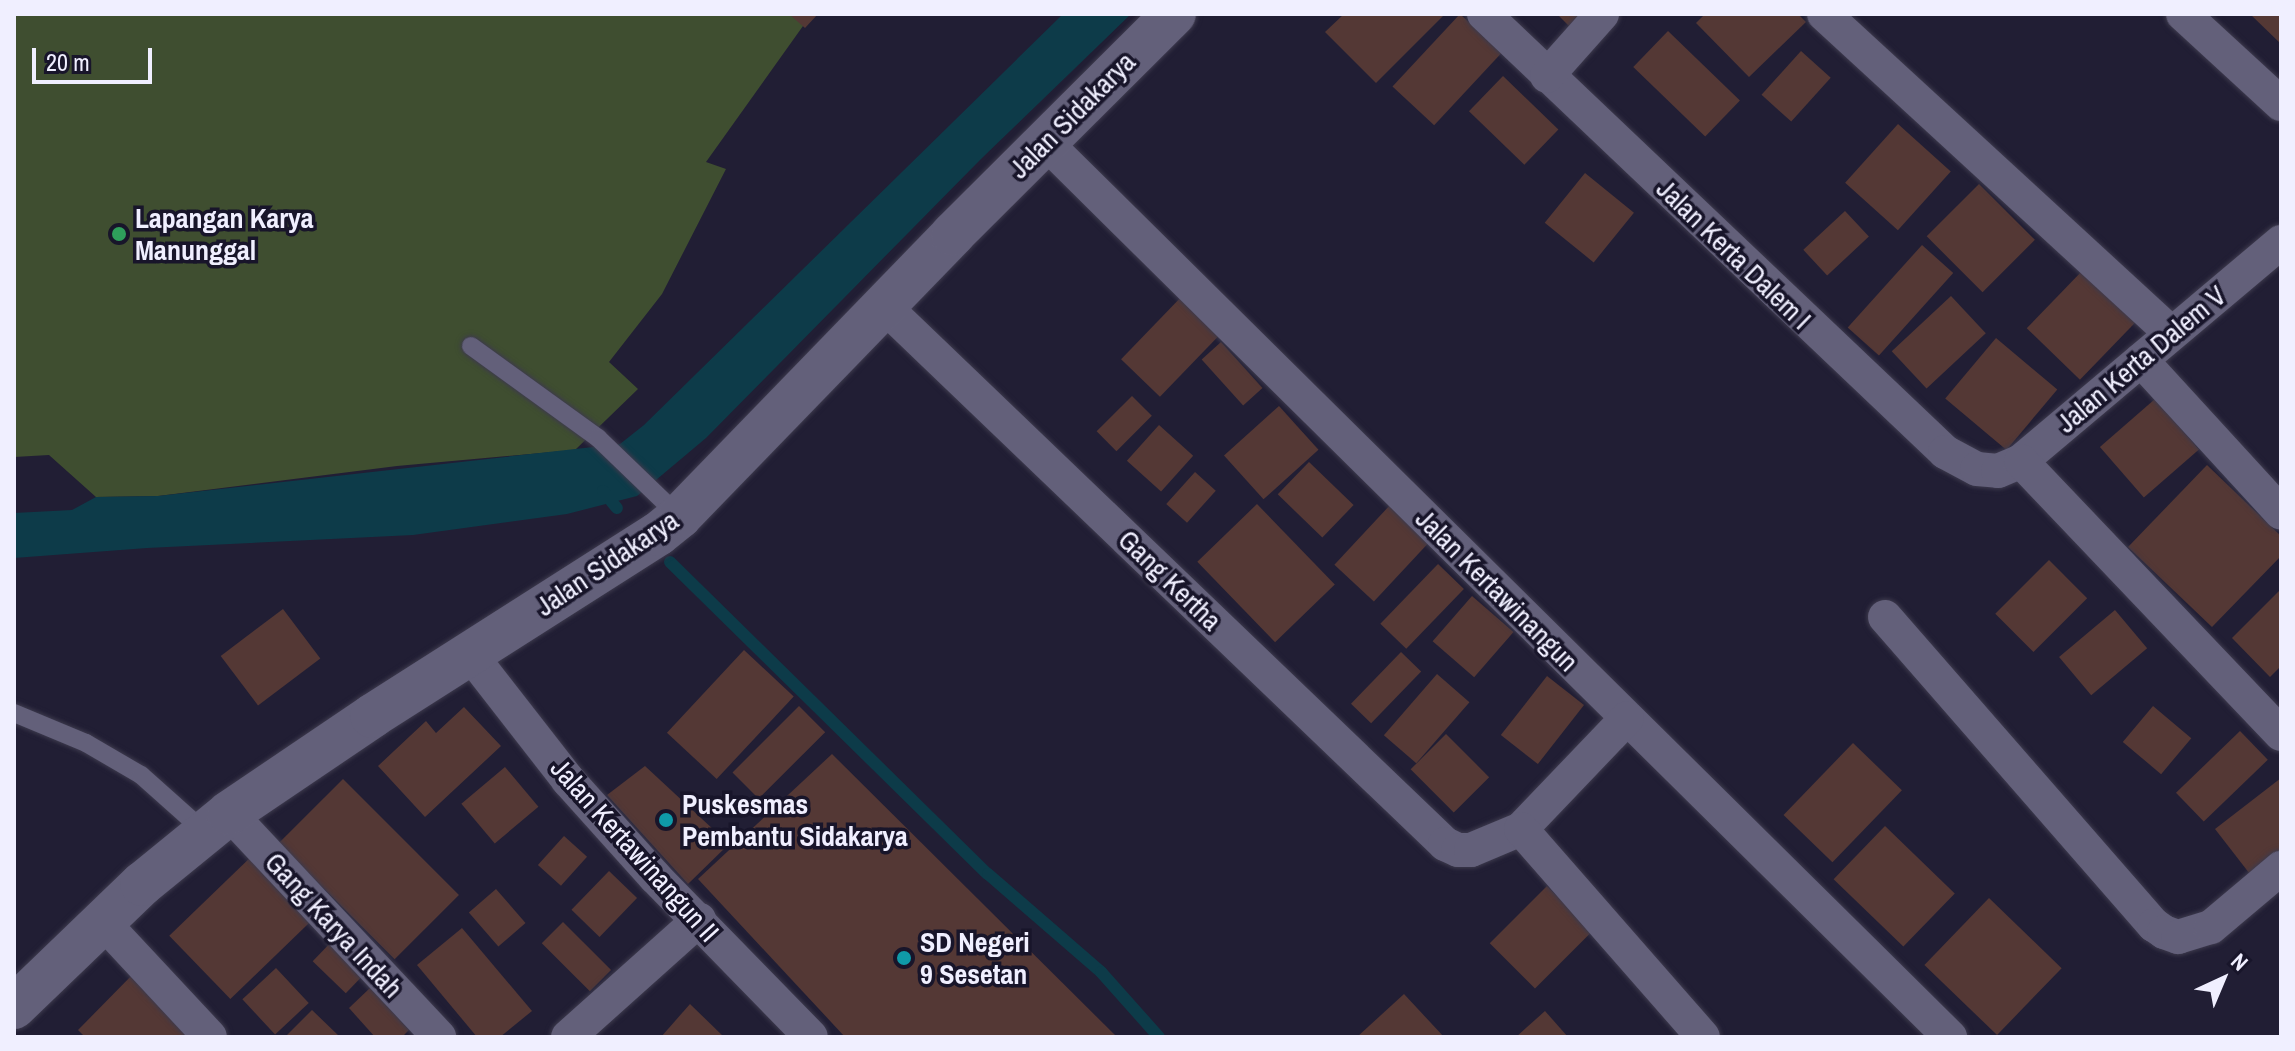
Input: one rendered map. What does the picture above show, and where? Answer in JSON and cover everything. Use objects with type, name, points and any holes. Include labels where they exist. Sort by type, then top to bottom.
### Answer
[{"type":"street","name":"Jalan Sidakarya","points":[[14,1007],[102,921],[217,822],[658,534],[668,504],[884,306],[1174,14]]},
{"type":"street","name":"Jalan Kerta Dalem I","points":[[1484,14],[1945,452],[1968,466],[2010,466]]},
{"type":"street","points":[[1547,76],[1602,14]]},
{"type":"street","points":[[1824,14],[2171,333]]},
{"type":"street","points":[[2183,14],[2281,104]]},
{"type":"street","name":"Jalan Kertawinangun","points":[[1045,142],[1950,1037]]},
{"type":"street","name":"Jalan Kerta Dalem V","points":[[2010,466],[2281,242]]},
{"type":"street","name":"Gang Kertha","points":[[884,306],[1445,844],[1458,850],[1471,850],[1521,829]]},
{"type":"street","points":[[2141,360],[2281,513]]},
{"type":"street","points":[[2010,466],[2281,734]]},
{"type":"street","points":[[1885,617],[2154,925],[2164,932],[2178,937],[2211,927],[2281,868]]},
{"type":"street","name":"Jalan Kertawinangun II","points":[[470,654],[568,780],[811,1037]]},
{"type":"street","points":[[1627,718],[1521,829],[1703,1037]]},
{"type":"street","name":"Gang Karya Indah","points":[[217,822],[439,1037]]},
{"type":"street","points":[[568,1037],[699,920]]},
{"type":"street","points":[[102,921],[210,1037]]},
{"type":"lane","points":[[471,346],[598,438],[668,504]]},
{"type":"lane","points":[[14,713],[86,743],[217,822]]},
{"type":"green space","points":[[14,14],[801,14],[808,19],[706,162],[726,169],[662,294],[609,362],[638,389],[575,450],[397,466],[158,496],[96,497],[49,455],[14,457]]},
{"type":"water","points":[[1063,14],[1131,14],[981,159],[706,438],[637,496],[567,514],[413,535],[14,558],[14,513],[72,510],[96,497],[158,496],[620,444],[644,425]]},
{"type":"building","points":[[789,14],[818,14],[805,28]]},
{"type":"building","points":[[1344,14],[1445,14],[1376,83],[1325,32]]},
{"type":"building","points":[[1460,14],[1502,53],[1434,125],[1392,86]]},
{"type":"building","points":[[1557,14],[1593,14],[1575,32]]},
{"type":"building","points":[[1705,14],[1798,14],[1806,22],[1749,77],[1696,23]]},
{"type":"building","points":[[2250,14],[2281,14],[2281,44]]},
{"type":"building","points":[[1668,31],[1740,100],[1705,136],[1633,67]]},
{"type":"building","points":[[1801,51],[1831,78],[1791,122],[1762,95]]},
{"type":"building","points":[[1503,76],[1558,129],[1524,165],[1469,111]]},
{"type":"building","points":[[1898,124],[1951,172],[1898,230],[1845,183]]},
{"type":"building","points":[[1585,173],[1634,213],[1594,262],[1545,223]]},
{"type":"building","points":[[1979,184],[2035,240],[1983,292],[1927,236]]},
{"type":"building","points":[[1845,211],[1869,237],[1827,275],[1803,250]]},
{"type":"building","points":[[1922,245],[1953,273],[1879,356],[1848,327]]},
{"type":"building","points":[[2083,270],[2136,321],[2080,380],[2027,328]]},
{"type":"building","points":[[1185,293],[1224,331],[1160,397],[1121,359]]},
{"type":"building","points":[[1951,296],[1986,333],[1927,389],[1892,351]]},
{"type":"building","points":[[1996,338],[2057,389],[2007,450],[1945,399]]},
{"type":"building","points":[[1221,342],[1262,388],[1243,405],[1202,359]]},
{"type":"building","points":[[1132,396],[1152,416],[1116,451],[1097,431]]},
{"type":"building","points":[[2155,399],[2199,450],[2144,497],[2100,447]]},
{"type":"building","points":[[1279,406],[1318,450],[1263,499],[1224,456]]},
{"type":"building","points":[[1159,425],[1193,456],[1161,491],[1127,461]]},
{"type":"building","points":[[1309,462],[1354,505],[1322,537],[1278,494]]},
{"type":"building","points":[[2207,465],[2281,536],[2281,556],[2212,627],[2128,547]]},
{"type":"building","points":[[1195,472],[1216,491],[1187,523],[1166,504]]},
{"type":"building","points":[[1257,504],[1335,585],[1275,642],[1197,562]]},
{"type":"building","points":[[1391,504],[1430,541],[1374,602],[1334,565]]},
{"type":"building","points":[[2049,560],[2087,598],[2033,652],[1995,614]]},
{"type":"building","points":[[1438,564],[1464,589],[1406,649],[1380,624]]},
{"type":"building","points":[[2281,589],[2281,666],[2270,677],[2232,638]]},
{"type":"building","points":[[1472,596],[1514,632],[1474,677],[1433,641]]},
{"type":"building","points":[[283,609],[320,659],[258,705],[221,656]]},
{"type":"building","points":[[2115,610],[2147,648],[2091,695],[2059,657]]},
{"type":"building","points":[[744,650],[794,696],[717,779],[667,733]]},
{"type":"building","points":[[1401,652],[1421,671],[1371,723],[1351,704]]},
{"type":"building","points":[[1437,674],[1469,702],[1416,763],[1384,735]]},
{"type":"building","points":[[1547,676],[1584,705],[1538,764],[1501,735]]},
{"type":"building","points":[[799,706],[825,732],[759,799],[733,772]]},
{"type":"building","points":[[2153,706],[2191,738],[2161,774],[2123,742]]},
{"type":"building","points":[[464,707],[501,746],[425,817],[378,766],[426,721],[436,733]]},
{"type":"building","points":[[2240,731],[2268,760],[2204,822],[2176,793]]},
{"type":"building","points":[[1446,734],[1489,777],[1454,812],[1411,769]]},
{"type":"building","points":[[1853,743],[1902,790],[1832,862],[1784,815]]},
{"type":"building","name":"SD Negeri 9 Sesetan","points":[[832,754],[1117,1037],[845,1037],[698,879]]},
{"type":"building","name":"Puskesmas Pembantu Sidakarya","points":[[645,766],[729,844],[688,884],[607,795]]},
{"type":"building","points":[[505,767],[538,807],[495,843],[461,804]]},
{"type":"building","points":[[2281,778],[2281,857],[2253,878],[2215,829]]},
{"type":"building","points":[[343,779],[459,895],[395,959],[279,843]]},
{"type":"building","points":[[1885,826],[1955,893],[1903,947],[1834,879]]},
{"type":"building","points":[[564,836],[587,857],[561,886],[538,865]]},
{"type":"building","points":[[257,851],[318,914],[230,999],[169,936]]},
{"type":"building","points":[[609,871],[637,898],[600,937],[571,910]]},
{"type":"building","points":[[1547,886],[1592,931],[1535,989],[1490,943]]},
{"type":"building","points":[[496,889],[526,923],[498,947],[469,913]]},
{"type":"building","points":[[1989,898],[2062,968],[1997,1035],[1924,965]]},
{"type":"building","points":[[563,922],[611,970],[590,991],[542,943]]},
{"type":"building","points":[[462,928],[532,1011],[500,1037],[477,1037],[417,965]]},
{"type":"building","points":[[337,936],[370,968],[346,993],[313,961]]},
{"type":"building","points":[[276,968],[309,1003],[275,1034],[242,999]]},
{"type":"building","points":[[137,970],[196,1027],[186,1037],[85,1037],[78,1030]]},
{"type":"building","points":[[370,988],[409,1030],[402,1037],[375,1037],[349,1008]]},
{"type":"building","points":[[1404,994],[1444,1037],[1357,1037]]},
{"type":"building","points":[[690,1004],[724,1037],[661,1037]]},
{"type":"building","points":[[312,1010],[340,1037],[285,1037]]},
{"type":"building","points":[[1545,1011],[1568,1037],[1516,1037]]},
{"type":"waterway","points":[[603,491],[617,508]]},
{"type":"waterway","points":[[670,562],[988,874],[1101,972],[1159,1037]]},
{"type":"place","name":"Lapangan Karya Manunggal","points":[[119,234]]},
{"type":"place","name":"Puskesmas Pembantu Sidakarya","points":[[666,820]]},
{"type":"place","name":"SD Negeri 9 Sesetan","points":[[904,958]]}]
